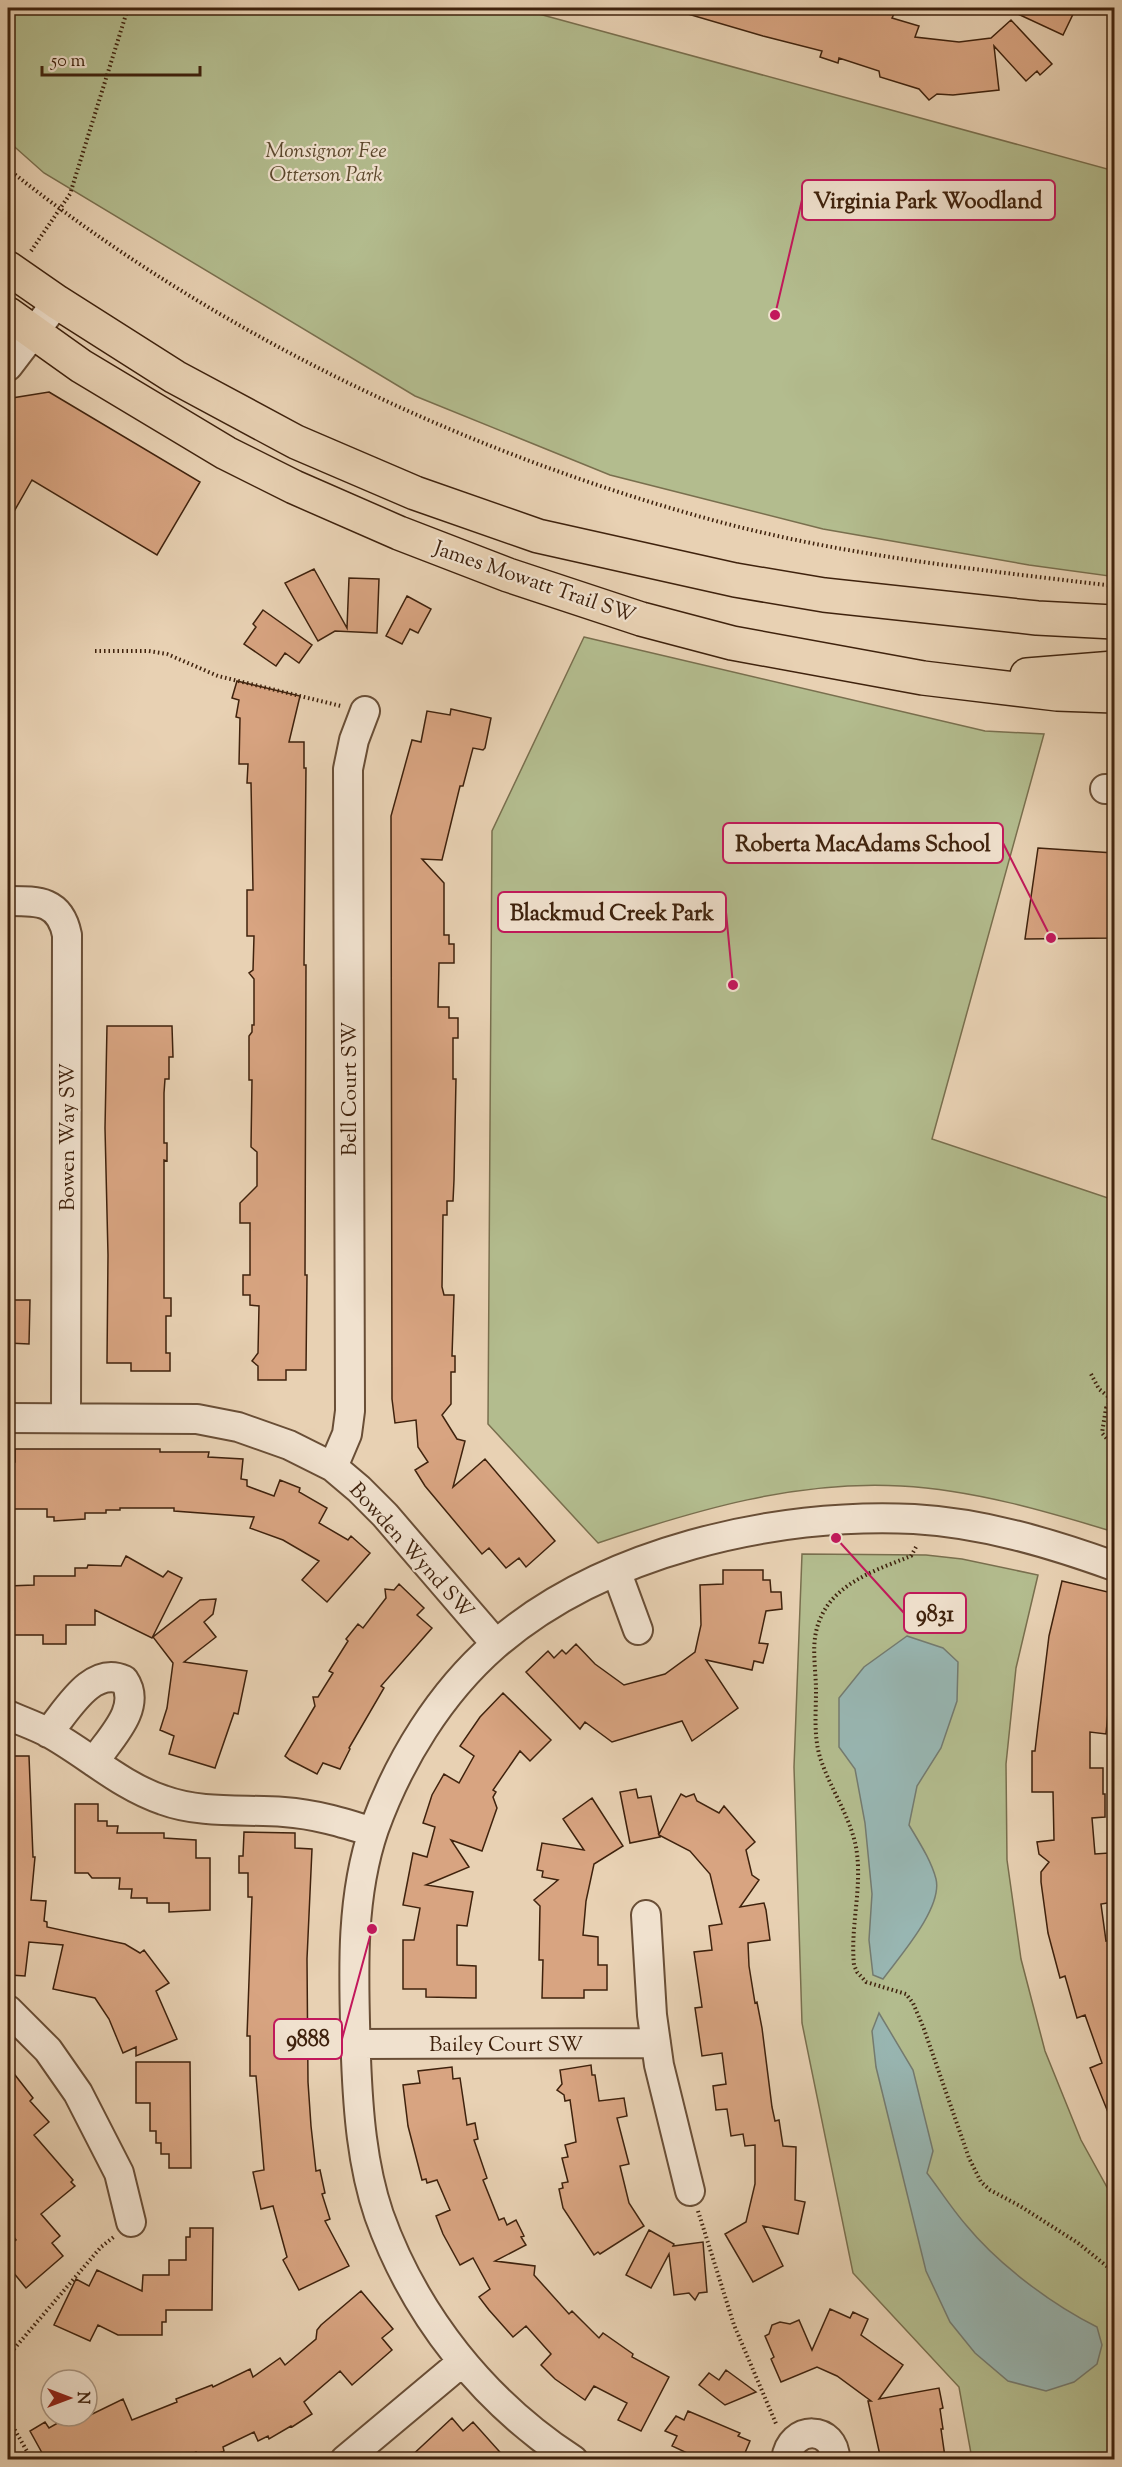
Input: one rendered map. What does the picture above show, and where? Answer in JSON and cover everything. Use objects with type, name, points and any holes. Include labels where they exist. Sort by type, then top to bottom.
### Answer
[{"type":"main road","name":"James Mowatt Trail SW","points":[[32,277],[175,377],[296,442],[414,493],[538,536],[735,580],[824,595],[1026,617],[1114,622]]},
{"type":"main road","name":"James Mowatt Trail SW","points":[[15,320],[81,366],[226,453],[294,487],[399,533],[508,575],[641,619],[732,644],[855,667],[954,682],[1056,693],[1114,696]]},
{"type":"main road","points":[[954,682],[1114,668]]},
{"type":"street","points":[[8,366],[15,320],[32,277]]},
{"type":"street","name":"Bell Court SW","points":[[333,1467],[346,1434],[350,1411],[348,769],[354,740],[366,711]]},
{"type":"street","name":"Bowen Way SW","points":[[8,901],[32,901],[50,906],[62,919],[67,935],[66,1418]]},
{"type":"street","name":"Bowden Wynd SW","points":[[8,1418],[174,1418],[214,1422],[262,1434],[333,1467],[385,1515],[496,1644]]},
{"type":"street","points":[[573,2460],[517,2419],[491,2396],[462,2362],[418,2297],[398,2259],[379,2215],[369,2180],[357,2097],[356,1921],[363,1873],[373,1832],[392,1785],[415,1742],[458,1684],[496,1644],[566,1597],[660,1556],[748,1531],[819,1521],[916,1519],[1019,1535],[1114,1566]]},
{"type":"street","points":[[617,1573],[638,1630]]},
{"type":"street","points":[[48,1732],[96,1679],[115,1676],[124,1680],[129,1688],[130,1705],[94,1762]]},
{"type":"street","points":[[8,1715],[48,1732],[143,1792],[182,1806],[288,1812],[330,1820],[373,1832]]},
{"type":"street","points":[[646,1915],[659,2065],[690,2191]]},
{"type":"street","points":[[8,2010],[48,2050],[78,2093],[119,2173],[131,2222]]},
{"type":"street","name":"Bailey Court SW","points":[[356,2044],[656,2043]]},
{"type":"street","points":[[345,2460],[462,2362]]},
{"type":"street","points":[[788,2452],[796,2438],[806,2433],[816,2433],[832,2445],[835,2460]]},
{"type":"path","points":[[32,277],[60,211],[70,194],[128,8]]},
{"type":"path","points":[[8,169],[60,211],[224,319],[397,406],[505,453],[717,521],[914,561],[1114,586]]},
{"type":"path","points":[[95,651],[149,651],[167,654],[218,676],[366,711]]},
{"type":"path","points":[[1091,1374],[1099,1389],[1113,1397],[1106,1408],[1102,1433],[1114,1447]]},
{"type":"path","points":[[916,1546],[916,1551],[911,1556],[868,1573],[834,1598],[820,1620],[815,1642],[818,1751],[852,1831],[858,1860],[859,1884],[854,1965],[861,1977],[906,1994],[913,2003],[969,2158],[981,2182],[990,2190],[1020,2206],[1077,2243],[1114,2272]]},
{"type":"path","points":[[690,2191],[704,2227],[734,2325],[788,2452]]},
{"type":"path","points":[[8,2356],[101,2247],[131,2222]]},
{"type":"path","points":[[8,2418],[32,2460]]},
{"type":"green space","name":"Monsignor Fee Otterson Park","points":[[8,8],[517,8],[1111,170],[1109,576],[1029,565],[823,529],[610,475],[415,396],[44,173],[8,141]]},
{"type":"green space","points":[[584,637],[985,731],[1044,734],[932,1139],[1114,1200],[1114,1532],[1036,1509],[982,1497],[928,1488],[862,1485],[785,1493],[747,1500],[672,1519],[598,1543],[488,1424],[492,831]]},
{"type":"green space","points":[[802,1554],[926,1555],[962,1559],[1038,1575],[1016,1668],[1006,1764],[1007,1860],[1021,1959],[1045,2051],[1081,2140],[1114,2200],[1114,2453],[1093,2460],[972,2459],[959,2387],[853,2273],[802,2023],[794,1767]]},
{"type":"water","points":[[907,1636],[943,1648],[958,1662],[957,1701],[941,1748],[917,1786],[909,1825],[934,1872],[936,1891],[933,1904],[918,1932],[883,1979],[873,1975],[869,1940],[872,1894],[865,1823],[855,1769],[839,1747],[839,1698],[864,1667]]},
{"type":"water","points":[[879,2013],[913,2070],[933,2151],[927,2173],[961,2219],[994,2255],[1044,2295],[1097,2327],[1102,2345],[1097,2364],[1074,2382],[1046,2391],[1008,2381],[975,2353],[950,2322],[926,2271],[876,2067],[872,2031]]},
{"type":"building","points":[[682,8],[873,8],[894,14],[892,18],[919,26],[915,37],[959,42],[991,38],[1011,20],[1052,64],[1040,75],[1037,71],[1026,81],[994,46],[999,90],[953,95],[937,94],[929,100],[919,89],[880,77],[879,71],[839,58],[838,63],[820,57],[822,51],[681,12]]},
{"type":"building","points":[[1005,8],[1076,8],[1063,35]]},
{"type":"building","points":[[49,392],[200,482],[157,555],[32,480],[8,522],[8,405],[12,398]]},
{"type":"building","points":[[314,569],[347,628],[349,578],[379,579],[377,633],[335,631],[318,641],[285,583]]},
{"type":"building","points":[[407,596],[431,609],[418,633],[410,629],[402,644],[386,636]]},
{"type":"building","points":[[263,610],[312,645],[299,663],[285,653],[276,666],[244,644],[256,627],[253,624]]},
{"type":"building","points":[[237,681],[300,696],[289,742],[304,742],[304,768],[306,768],[304,965],[306,965],[306,1370],[286,1370],[286,1380],[258,1380],[258,1366],[252,1361],[258,1353],[259,1306],[250,1305],[250,1295],[243,1295],[243,1275],[250,1275],[250,1223],[240,1223],[240,1203],[257,1186],[257,1152],[251,1147],[252,1080],[249,1080],[249,1036],[252,1032],[252,1025],[254,1025],[254,979],[249,973],[253,970],[254,936],[247,936],[247,890],[253,890],[251,783],[247,783],[248,764],[239,764],[240,718],[236,717],[239,700],[232,698]]},
{"type":"building","points":[[451,709],[491,718],[485,748],[483,750],[473,748],[463,786],[460,786],[442,860],[422,859],[444,883],[444,935],[449,935],[449,944],[454,944],[454,963],[439,963],[438,1007],[449,1007],[449,1018],[458,1018],[458,1038],[453,1038],[453,1079],[456,1079],[453,1201],[447,1201],[447,1215],[443,1215],[442,1287],[444,1295],[454,1295],[452,1356],[455,1356],[455,1372],[451,1372],[451,1404],[442,1415],[457,1439],[465,1441],[453,1487],[485,1459],[555,1541],[526,1567],[519,1558],[506,1568],[489,1548],[482,1554],[425,1486],[415,1470],[428,1462],[418,1447],[416,1420],[395,1423],[392,1399],[391,816],[412,740],[421,742],[427,711],[450,715]]},
{"type":"building","points":[[1038,848],[1114,853],[1114,938],[1025,939]]},
{"type":"building","points":[[107,1026],[172,1026],[173,1057],[169,1057],[169,1079],[165,1079],[164,1093],[164,1143],[167,1143],[167,1161],[164,1160],[164,1298],[171,1298],[171,1316],[166,1316],[166,1353],[170,1353],[170,1371],[131,1371],[131,1363],[107,1363],[108,1255],[105,1128]]},
{"type":"building","points":[[8,1300],[30,1300],[29,1344],[8,1343]]},
{"type":"building","points":[[15,1449],[160,1449],[160,1452],[209,1452],[208,1457],[243,1459],[241,1479],[247,1480],[247,1486],[274,1496],[280,1480],[300,1488],[299,1492],[327,1508],[319,1523],[348,1540],[351,1536],[370,1553],[327,1602],[302,1580],[319,1561],[283,1540],[250,1528],[254,1517],[174,1511],[174,1508],[120,1508],[120,1510],[106,1510],[106,1513],[85,1513],[85,1519],[54,1521],[54,1517],[47,1517],[47,1509],[12,1509],[12,1501],[8,1501],[8,1462],[15,1462]]},
{"type":"building","points":[[126,1556],[163,1577],[168,1571],[182,1578],[152,1638],[95,1610],[95,1625],[66,1625],[66,1644],[43,1644],[43,1635],[8,1635],[8,1586],[34,1585],[34,1576],[75,1576],[75,1568],[87,1568],[88,1565],[121,1566]]},
{"type":"building","points":[[723,1570],[763,1570],[763,1580],[770,1580],[771,1592],[781,1592],[782,1609],[766,1611],[759,1643],[768,1644],[763,1663],[754,1661],[752,1670],[706,1660],[738,1708],[692,1741],[682,1721],[612,1742],[585,1722],[580,1729],[526,1672],[548,1651],[554,1658],[562,1650],[566,1654],[576,1644],[595,1664],[624,1685],[665,1674],[695,1652],[701,1625],[700,1585],[723,1584]]},
{"type":"building","points":[[1062,1581],[1112,1593],[1111,1598],[1114,1599],[1114,1650],[1106,1734],[1090,1732],[1090,1768],[1103,1768],[1105,1817],[1092,1818],[1095,1854],[1109,1853],[1113,1902],[1101,1904],[1106,1941],[1114,1939],[1114,2127],[1090,2068],[1102,2063],[1085,2015],[1077,2018],[1065,1976],[1060,1978],[1048,1933],[1041,1872],[1049,1862],[1039,1854],[1037,1842],[1054,1840],[1053,1792],[1032,1792],[1032,1751],[1035,1751],[1049,1636]]},
{"type":"building","points":[[399,1584],[424,1608],[417,1615],[432,1628],[381,1686],[384,1688],[349,1748],[340,1769],[323,1763],[317,1774],[290,1760],[285,1756],[315,1706],[313,1697],[318,1697],[333,1673],[329,1671],[348,1641],[346,1639],[358,1624],[363,1628],[386,1598],[385,1589],[394,1590]]},
{"type":"building","points":[[216,1599],[213,1614],[204,1622],[216,1637],[184,1662],[247,1671],[238,1714],[234,1713],[215,1768],[169,1754],[174,1736],[160,1730],[167,1708],[173,1663],[153,1637],[200,1600]]},
{"type":"building","points":[[503,1693],[551,1740],[530,1761],[520,1751],[493,1790],[496,1792],[493,1797],[497,1808],[482,1851],[451,1840],[469,1867],[426,1885],[473,1892],[467,1926],[457,1925],[457,1965],[476,1966],[476,1998],[426,1997],[426,1989],[403,1989],[403,1940],[414,1940],[420,1908],[403,1905],[413,1853],[427,1857],[435,1827],[423,1823],[432,1795],[444,1774],[459,1783],[474,1756],[460,1746],[480,1717]]},
{"type":"building","points":[[8,1756],[29,1756],[33,1857],[35,1857],[31,1900],[46,1901],[44,1921],[47,1922],[47,1927],[125,1944],[140,1953],[144,1950],[169,1983],[156,1991],[177,2039],[136,2056],[136,2047],[123,2053],[109,2019],[95,1998],[53,1989],[63,1945],[29,1942],[25,1976],[10,1975],[13,1940],[8,1939]]},
{"type":"building","points":[[636,1789],[638,1798],[651,1796],[659,1834],[681,1794],[686,1797],[694,1794],[697,1801],[719,1813],[724,1806],[755,1842],[746,1850],[752,1875],[759,1880],[740,1907],[764,1903],[766,1910],[770,1940],[748,1943],[749,1966],[762,2028],[775,2121],[779,2120],[783,2146],[796,2147],[795,2200],[805,2202],[798,2234],[763,2226],[783,2266],[753,2282],[725,2234],[746,2222],[755,2184],[755,2145],[745,2146],[743,2134],[731,2136],[727,2109],[716,2110],[713,2086],[726,2084],[722,2053],[702,2056],[695,2008],[702,2007],[694,1952],[712,1950],[709,1926],[722,1924],[710,1874],[690,1851],[659,1835],[660,1837],[630,1843],[620,1792]]},
{"type":"building","points":[[592,1798],[623,1846],[594,1864],[586,1901],[583,1935],[598,1937],[598,1965],[607,1965],[607,1990],[584,1990],[584,1998],[542,1998],[543,1960],[539,1960],[540,1906],[534,1900],[558,1880],[542,1877],[543,1871],[537,1870],[542,1843],[584,1850],[563,1819]]},
{"type":"building","points":[[75,1804],[98,1804],[98,1821],[107,1821],[107,1826],[118,1826],[117,1833],[164,1833],[164,1838],[196,1840],[196,1858],[210,1858],[210,1910],[169,1912],[169,1903],[147,1903],[147,1898],[131,1898],[132,1889],[119,1889],[120,1878],[92,1878],[88,1873],[75,1873]]},
{"type":"building","points":[[244,1832],[295,1833],[295,1848],[312,1849],[307,1959],[308,2082],[311,2126],[316,2171],[320,2170],[325,2193],[322,2194],[330,2219],[325,2221],[349,2266],[299,2290],[283,2260],[287,2257],[273,2206],[261,2209],[253,2172],[264,2170],[256,2076],[250,2076],[250,2036],[247,2036],[252,1897],[248,1897],[248,1873],[239,1873],[239,1856],[243,1856]]},
{"type":"building","points":[[136,2062],[190,2062],[191,2168],[169,2168],[169,2154],[161,2154],[161,2143],[156,2143],[156,2131],[150,2131],[150,2103],[136,2103]]},
{"type":"building","points":[[591,2065],[599,2101],[624,2098],[627,2116],[617,2118],[629,2164],[620,2166],[629,2203],[644,2226],[600,2254],[598,2252],[594,2255],[563,2208],[559,2189],[563,2188],[562,2183],[568,2182],[562,2158],[568,2157],[565,2145],[576,2142],[570,2100],[565,2101],[564,2095],[557,2090],[562,2084],[560,2070]]},
{"type":"building","points":[[8,2066],[33,2098],[30,2101],[49,2122],[34,2135],[73,2180],[71,2182],[75,2186],[41,2214],[60,2236],[52,2243],[63,2256],[26,2288],[8,2266],[8,2247],[16,2240],[8,2229]]},
{"type":"building","points":[[452,2067],[453,2079],[460,2078],[467,2125],[475,2123],[478,2139],[474,2140],[487,2178],[483,2180],[499,2220],[504,2218],[507,2225],[516,2220],[526,2245],[495,2261],[535,2266],[534,2275],[569,2314],[572,2311],[599,2338],[603,2333],[633,2354],[632,2357],[669,2377],[641,2431],[618,2420],[627,2403],[594,2386],[585,2400],[555,2379],[541,2365],[551,2354],[526,2326],[513,2337],[479,2297],[490,2289],[473,2258],[460,2265],[443,2234],[436,2216],[450,2210],[437,2180],[427,2183],[426,2179],[422,2180],[408,2126],[403,2085],[420,2083],[418,2071]]},
{"type":"building","points":[[190,2228],[213,2228],[212,2310],[166,2310],[166,2322],[162,2322],[162,2335],[118,2335],[98,2325],[90,2341],[54,2325],[76,2279],[89,2286],[97,2270],[142,2291],[143,2275],[169,2275],[169,2260],[186,2260],[186,2237],[190,2237]]},
{"type":"building","points":[[649,2230],[674,2244],[673,2246],[703,2242],[707,2292],[699,2293],[695,2300],[689,2293],[674,2295],[669,2254],[651,2288],[626,2275]]},
{"type":"building","points":[[361,2291],[393,2329],[382,2338],[392,2350],[352,2385],[340,2371],[304,2402],[312,2414],[269,2439],[268,2436],[258,2441],[254,2432],[223,2447],[224,2451],[201,2460],[196,2452],[178,2460],[46,2460],[30,2431],[39,2426],[39,2428],[99,2428],[99,2411],[123,2399],[132,2420],[177,2402],[176,2399],[212,2385],[213,2387],[250,2369],[253,2377],[280,2358],[285,2365],[316,2339],[317,2330]]},
{"type":"building","points":[[830,2309],[850,2318],[853,2312],[868,2319],[861,2335],[903,2365],[879,2399],[939,2388],[943,2408],[940,2409],[945,2457],[933,2460],[881,2460],[868,2401],[871,2401],[837,2376],[817,2367],[781,2382],[771,2359],[774,2357],[765,2336],[769,2334],[772,2325],[780,2322],[790,2324],[799,2320],[812,2350]]},
{"type":"building","points":[[726,2370],[756,2392],[725,2405],[699,2385],[709,2373],[719,2380]]},
{"type":"building","points":[[688,2411],[740,2433],[738,2436],[750,2441],[742,2460],[726,2453],[723,2460],[702,2460],[672,2446],[677,2436],[665,2431],[676,2416],[684,2420]]},
{"type":"building","points":[[452,2418],[463,2431],[473,2422],[507,2460],[407,2460]]},
{"type":"place","name":"Virginia Park Woodland","points":[[775,315]]},
{"type":"place","name":"Roberta MacAdams School","points":[[1051,938]]},
{"type":"place","name":"Blackmud Creek Park","points":[[733,985]]},
{"type":"place","name":"9831","points":[[836,1538]]},
{"type":"place","name":"9888","points":[[372,1929]]}]
